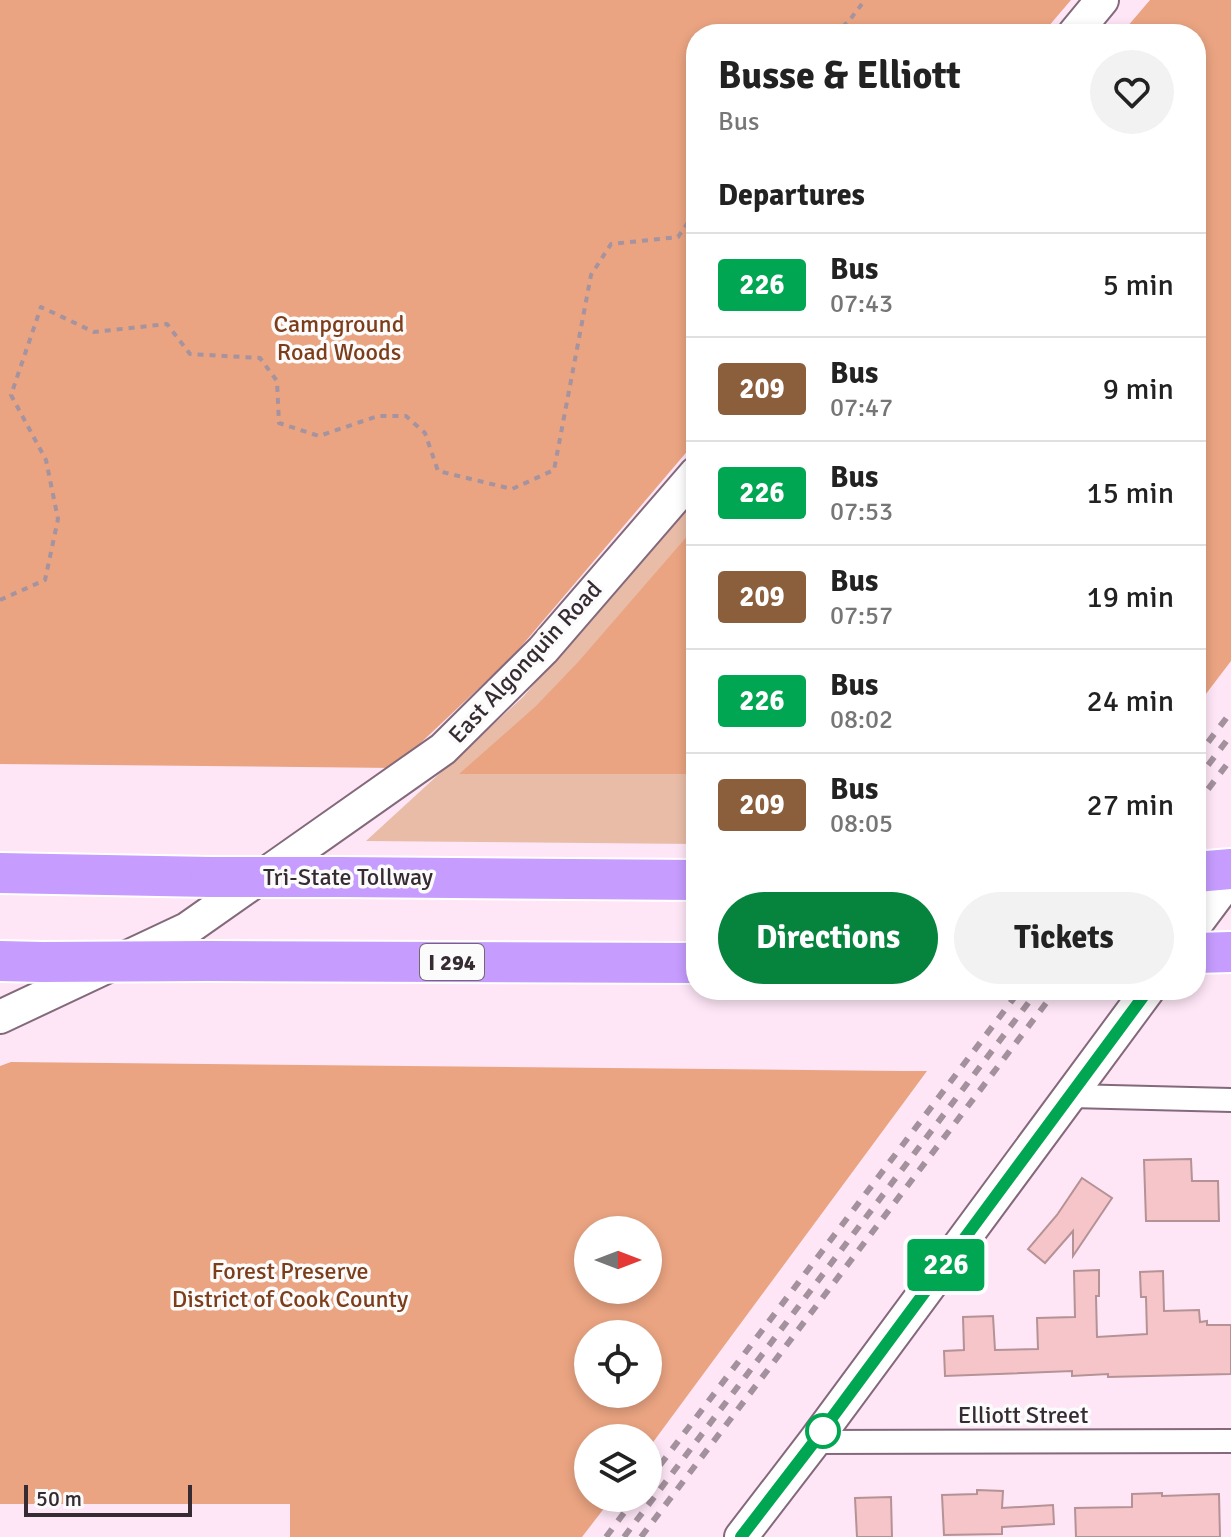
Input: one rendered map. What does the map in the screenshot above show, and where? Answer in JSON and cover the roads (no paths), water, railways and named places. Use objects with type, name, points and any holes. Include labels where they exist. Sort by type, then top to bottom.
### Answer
[{"type":"highway","points":[[1206,871],[1231,869]]},
{"type":"highway","name":"Tri-State Tollway","points":[[0,873],[686,880]]},
{"type":"highway","points":[[1206,953],[1231,952]]},
{"type":"highway","name":"I 294","points":[[0,961],[686,963]]},
{"type":"main road","points":[[1082,24],[1102,0]]},
{"type":"main road","name":"East Algonquin Road","points":[[0,1017],[187,929],[443,749],[543,650],[686,485]]},
{"type":"main road","points":[[1206,911],[1231,877]]},
{"type":"main road","points":[[741,1537],[1141,1000]]},
{"type":"street","points":[[1071,1096],[1231,1100]]},
{"type":"street","name":"Elliott Street","points":[[814,1442],[1231,1441]]},
{"type":"railway","points":[[1206,745],[1231,712]]},
{"type":"railway","points":[[1206,768],[1231,735]]},
{"type":"railway","points":[[1206,792],[1231,759]]},
{"type":"railway","points":[[662,1463],[1012,1000]]},
{"type":"railway","points":[[624,1537],[1030,1000]]},
{"type":"railway","points":[[641,1537],[1048,1000]]},
{"type":"railway","points":[[606,1537],[625,1512]]},
{"type":"park label","name":"Campground Road Woods","points":[[339,338]]},
{"type":"park label","name":"Forest Preserve District of Cook County","points":[[290,1285]]}]
